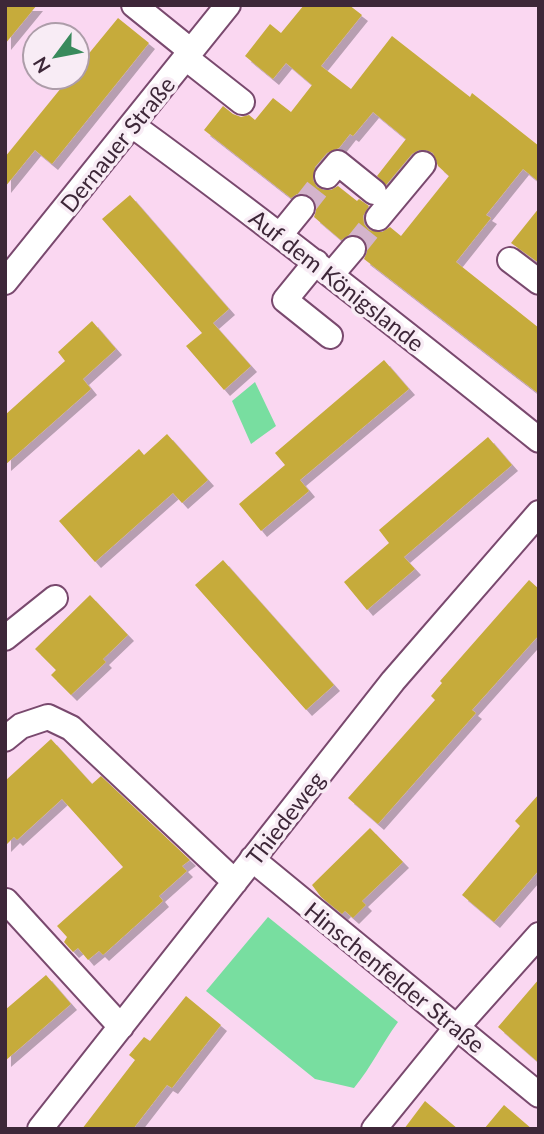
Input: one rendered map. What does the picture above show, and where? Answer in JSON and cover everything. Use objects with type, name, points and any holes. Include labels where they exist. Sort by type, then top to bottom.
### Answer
[{"type":"street","points":[[134,5],[242,103]]},
{"type":"street","name":"Dernauer Straße","points":[[5,282],[228,5]]},
{"type":"street","name":"Auf dem Königslande","points":[[132,125],[280,234],[539,440]]},
{"type":"street","points":[[327,176],[338,163],[374,192]]},
{"type":"street","points":[[379,218],[423,164]]},
{"type":"street","points":[[280,234],[302,208]]},
{"type":"street","points":[[330,336],[285,300],[353,249]]},
{"type":"street","points":[[510,260],[539,282]]},
{"type":"street","name":"Thiedeweg","points":[[40,1129],[393,681],[539,513]]},
{"type":"street","points":[[5,638],[55,598]]},
{"type":"street","points":[[5,739],[20,726],[48,717],[71,728],[235,882]]},
{"type":"street","name":"Hinschenfelder Straße","points":[[252,859],[539,1095]]},
{"type":"street","points":[[6,901],[121,1027]]},
{"type":"street","points":[[374,1129],[456,1028],[539,936]]},
{"type":"green space","points":[[255,382],[276,426],[251,444],[232,401]]},
{"type":"green space","points":[[268,917],[398,1022],[354,1088],[315,1079],[206,991]]},
{"type":"building","points":[[5,5],[37,5],[21,21],[5,44]]},
{"type":"building","points":[[304,5],[349,5],[362,15],[321,66],[351,89],[392,36],[470,97],[472,93],[539,146],[539,182],[523,169],[486,215],[491,218],[456,262],[539,328],[539,394],[364,259],[367,245],[362,237],[349,235],[341,240],[314,217],[316,203],[311,196],[297,194],[291,198],[204,130],[223,106],[233,114],[241,117],[249,115],[255,120],[273,98],[291,112],[312,85],[286,63],[273,79],[245,56],[270,24],[281,33]],"holes":[[[373,112],[406,139],[377,176],[386,185],[412,154],[419,150],[433,153],[438,166],[449,176],[401,236],[390,227],[382,232],[369,230],[364,224],[363,216],[369,206],[359,199],[357,201],[338,186],[324,190],[317,187],[313,180],[315,167],[327,153],[339,148],[350,134],[353,136]]]},
{"type":"building","points":[[118,18],[149,43],[52,164],[35,150],[5,187],[5,157],[59,91],[91,91],[91,51]]},
{"type":"building","points":[[130,195],[229,309],[213,323],[251,366],[224,390],[186,346],[202,333],[102,219]]},
{"type":"building","points":[[539,208],[539,263],[511,243]]},
{"type":"building","points":[[92,321],[116,349],[83,379],[91,389],[5,465],[5,415],[65,361],[58,352]]},
{"type":"building","points":[[384,360],[409,389],[300,480],[309,491],[261,531],[239,504],[285,465],[275,453]]},
{"type":"building","points":[[167,434],[208,480],[182,503],[173,493],[95,562],[59,521],[139,449],[144,455]]},
{"type":"building","points":[[488,437],[512,465],[404,557],[415,569],[367,610],[344,582],[389,543],[379,530]]},
{"type":"building","points":[[223,560],[334,685],[306,710],[195,585]]},
{"type":"building","points":[[529,580],[539,589],[539,635],[472,710],[476,713],[378,824],[348,798],[435,700],[431,696],[442,683],[440,681]]},
{"type":"building","points":[[90,595],[128,635],[103,659],[106,662],[71,695],[51,675],[56,670],[35,649]]},
{"type":"building","points":[[51,739],[92,784],[101,776],[190,860],[182,866],[187,871],[159,896],[163,901],[103,955],[99,951],[88,960],[78,948],[73,952],[64,942],[67,937],[57,926],[123,867],[62,799],[17,840],[14,837],[5,846],[5,781]]},
{"type":"building","points":[[539,794],[539,870],[494,922],[462,895],[520,826],[515,821]]},
{"type":"building","points":[[370,828],[403,862],[362,901],[366,905],[353,918],[345,911],[342,914],[321,897],[312,885]]},
{"type":"building","points":[[46,975],[71,1004],[5,1061],[5,1010]]},
{"type":"building","points":[[539,979],[539,1063],[498,1027]]},
{"type":"building","points":[[186,996],[221,1025],[172,1088],[167,1085],[133,1129],[82,1129],[135,1060],[129,1055],[144,1037],[150,1041]]},
{"type":"building","points":[[425,1101],[458,1129],[404,1129]]},
{"type":"building","points":[[504,1105],[532,1129],[484,1129]]},
{"type":"tunnel","points":[[302,208],[327,176]]},
{"type":"tunnel","points":[[353,249],[378,218]]}]
